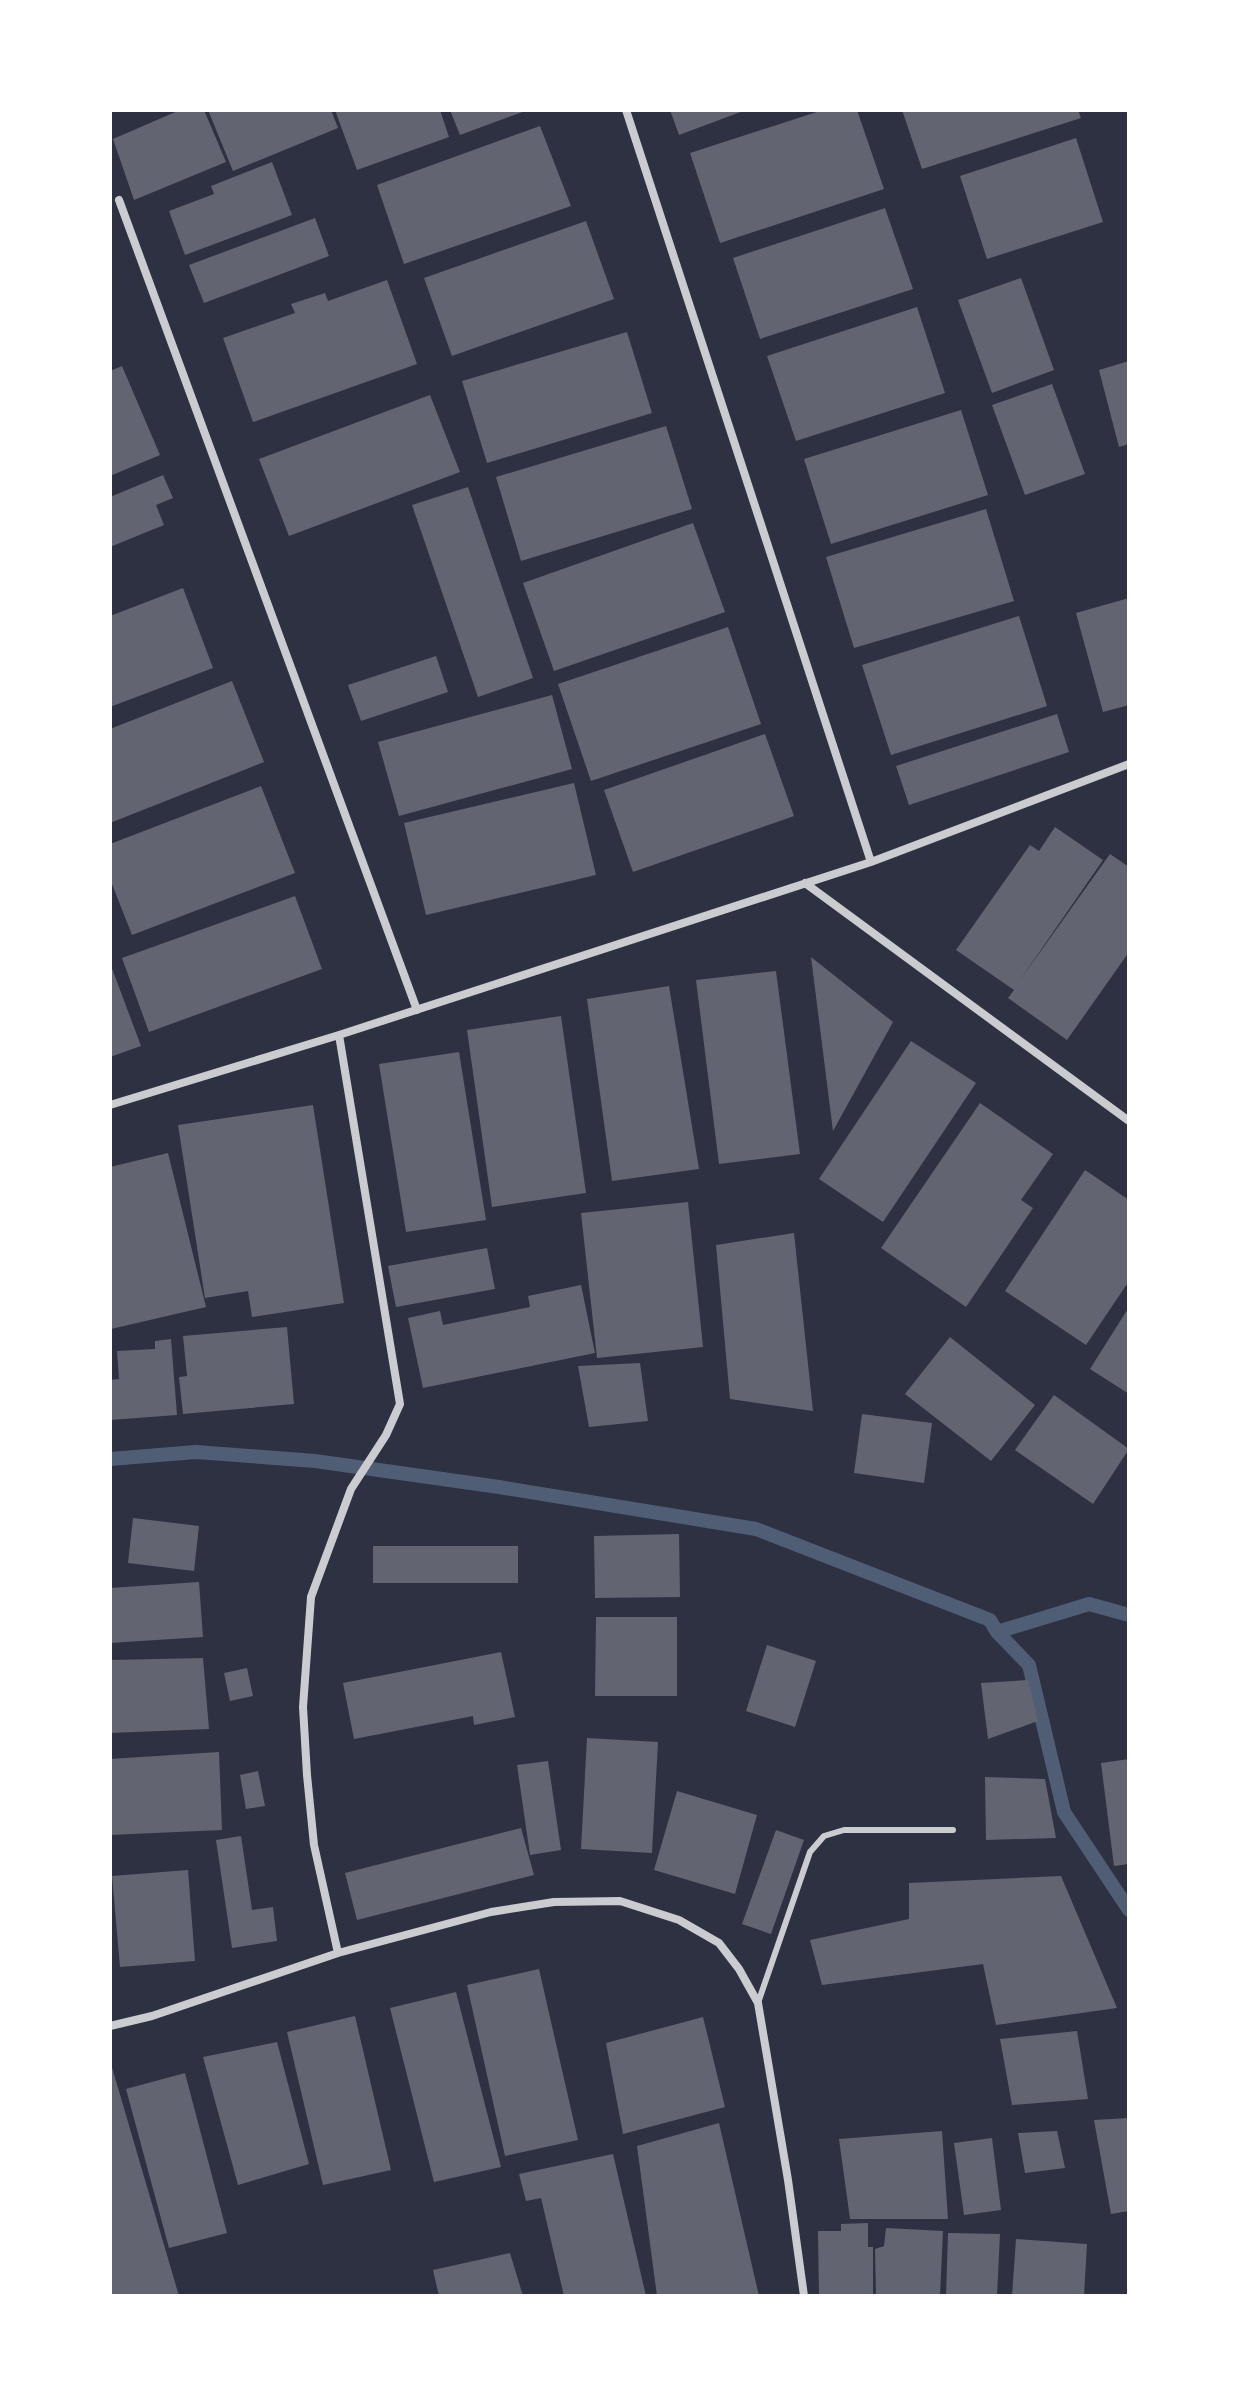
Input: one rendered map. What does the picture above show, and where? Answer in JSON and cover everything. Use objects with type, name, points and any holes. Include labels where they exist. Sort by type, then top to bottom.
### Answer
[{"type":"street","points":[[626,110],[871,862]]},
{"type":"street","points":[[119,200],[417,1010]]},
{"type":"street","points":[[110,1105],[339,1035],[871,862],[1129,764]]},
{"type":"street","points":[[805,883],[1129,1121]]},
{"type":"street","points":[[338,1953],[314,1845],[303,1707],[311,1597],[351,1489],[386,1435],[400,1404],[339,1035]]},
{"type":"street","points":[[110,2026],[152,2016],[338,1953],[491,1912],[554,1902],[620,1901],[679,1920],[719,1943],[739,1969],[758,2003],[804,2296]]},
{"type":"lane","points":[[758,2003],[810,1852],[824,1836],[844,1830],[953,1830]]},
{"type":"building","points":[[180,110],[204,110],[226,162],[134,200],[113,139]]},
{"type":"building","points":[[208,110],[331,110],[338,128],[233,171]]},
{"type":"building","points":[[335,110],[440,110],[449,137],[357,170]]},
{"type":"building","points":[[450,110],[528,110],[460,135]]},
{"type":"building","points":[[670,110],[746,110],[679,135]]},
{"type":"building","points":[[823,110],[857,110],[884,189],[720,243],[690,153]]},
{"type":"building","points":[[902,110],[1078,110],[1081,118],[922,169]]},
{"type":"building","points":[[540,126],[571,206],[404,264],[377,185]]},
{"type":"building","points":[[1076,138],[1103,222],[987,259],[960,176]]},
{"type":"building","points":[[272,162],[292,215],[185,255],[169,211],[214,194],[211,186]]},
{"type":"building","points":[[885,208],[913,289],[760,339],[733,258]]},
{"type":"building","points":[[315,218],[329,256],[204,303],[189,265]]},
{"type":"building","points":[[586,221],[614,299],[452,356],[424,278]]},
{"type":"building","points":[[1021,278],[1054,370],[992,393],[958,300]]},
{"type":"building","points":[[387,280],[417,364],[253,422],[223,338],[295,313],[291,304],[325,293],[328,301]]},
{"type":"building","points":[[917,307],[945,393],[796,441],[767,356]]},
{"type":"building","points":[[627,332],[652,413],[487,463],[462,381]]},
{"type":"building","points":[[1129,361],[1129,444],[1119,447],[1099,370]]},
{"type":"building","points":[[122,366],[160,455],[110,476],[110,371]]},
{"type":"building","points":[[1052,384],[1085,474],[1025,495],[992,405]]},
{"type":"building","points":[[430,395],[460,472],[289,536],[259,459]]},
{"type":"building","points":[[961,410],[988,495],[831,544],[804,459]]},
{"type":"building","points":[[666,426],[692,509],[521,561],[496,477]]},
{"type":"building","points":[[163,475],[173,498],[156,505],[164,525],[110,547],[110,497]]},
{"type":"building","points":[[468,487],[533,678],[478,697],[412,505]]},
{"type":"building","points":[[986,509],[1014,601],[854,648],[826,557]]},
{"type":"building","points":[[693,523],[725,612],[554,671],[523,583]]},
{"type":"building","points":[[183,588],[213,668],[110,707],[110,616]]},
{"type":"building","points":[[1129,598],[1129,705],[1103,712],[1076,613]]},
{"type":"building","points":[[1019,616],[1047,706],[891,755],[862,665]]},
{"type":"building","points":[[728,627],[761,724],[591,781],[558,684]]},
{"type":"building","points":[[436,656],[448,692],[361,721],[348,685]]},
{"type":"building","points":[[232,681],[264,762],[110,823],[110,729]]},
{"type":"building","points":[[552,695],[572,769],[399,816],[378,742]]},
{"type":"building","points":[[1057,714],[1069,752],[909,805],[896,766]]},
{"type":"building","points":[[765,734],[794,816],[633,872],[604,790]]},
{"type":"building","points":[[574,783],[596,875],[426,915],[404,823]]},
{"type":"building","points":[[261,786],[295,873],[132,935],[110,879],[110,844]]},
{"type":"building","points":[[1055,827],[1103,860],[1018,983],[1110,854],[1129,867],[1129,952],[1067,1040],[1008,998],[1014,990],[956,950],[1030,845],[1039,851]]},
{"type":"building","points":[[295,896],[322,969],[149,1032],[122,958]]},
{"type":"building","points":[[811,957],[893,1022],[833,1131]]},
{"type":"building","points":[[110,963],[141,1046],[110,1057]]},
{"type":"building","points":[[776,971],[800,1154],[719,1164],[696,980]]},
{"type":"building","points":[[669,986],[699,1169],[612,1181],[587,999]]},
{"type":"building","points":[[561,1016],[586,1193],[492,1207],[467,1030]]},
{"type":"building","points":[[911,1041],[976,1083],[883,1222],[819,1179]]},
{"type":"building","points":[[459,1052],[486,1220],[406,1232],[379,1064]]},
{"type":"building","points":[[980,1103],[1053,1154],[1021,1200],[1033,1208],[966,1307],[881,1248]]},
{"type":"building","points":[[313,1105],[344,1303],[252,1317],[248,1291],[205,1298],[178,1125]]},
{"type":"building","points":[[168,1153],[206,1307],[111,1329],[110,1167]]},
{"type":"building","points":[[1085,1170],[1129,1200],[1129,1281],[1086,1345],[1005,1291]]},
{"type":"building","points":[[688,1202],[703,1347],[597,1358],[581,1213]]},
{"type":"building","points":[[794,1233],[813,1411],[730,1399],[716,1245]]},
{"type":"building","points":[[487,1248],[495,1289],[396,1307],[388,1266]]},
{"type":"building","points":[[581,1285],[595,1353],[423,1388],[408,1318],[440,1311],[443,1325],[530,1307],[528,1296]]},
{"type":"building","points":[[1129,1307],[1129,1394],[1090,1369]]},
{"type":"building","points":[[287,1327],[294,1404],[183,1414],[179,1377],[187,1376],[183,1336]]},
{"type":"building","points":[[950,1337],[1035,1405],[991,1461],[905,1394]]},
{"type":"building","points":[[171,1339],[177,1415],[110,1420],[110,1380],[119,1379],[117,1351],[155,1349],[155,1341]]},
{"type":"building","points":[[640,1363],[648,1421],[589,1427],[578,1366]]},
{"type":"building","points":[[1054,1395],[1129,1449],[1093,1504],[1015,1450]]},
{"type":"building","points":[[862,1414],[932,1423],[924,1483],[854,1473]]},
{"type":"building","points":[[133,1518],[199,1526],[194,1571],[128,1563]]},
{"type":"building","points":[[679,1534],[680,1597],[595,1598],[594,1536]]},
{"type":"building","points":[[373,1546],[518,1546],[518,1583],[373,1583]]},
{"type":"building","points":[[199,1582],[203,1637],[110,1643],[110,1588]]},
{"type":"building","points":[[596,1617],[677,1617],[677,1696],[595,1696]]},
{"type":"building","points":[[767,1645],[816,1661],[795,1727],[746,1711]]},
{"type":"building","points":[[501,1652],[515,1717],[474,1725],[473,1716],[354,1739],[343,1683]]},
{"type":"building","points":[[203,1658],[209,1729],[110,1733],[110,1660]]},
{"type":"building","points":[[247,1668],[253,1696],[230,1701],[224,1673]]},
{"type":"building","points":[[1028,1680],[1038,1721],[988,1739],[981,1683]]},
{"type":"building","points":[[587,1738],[658,1742],[652,1853],[581,1849]]},
{"type":"building","points":[[219,1752],[222,1830],[110,1835],[110,1759]]},
{"type":"building","points":[[1129,1759],[1129,1864],[1114,1866],[1101,1763]]},
{"type":"building","points":[[548,1761],[561,1850],[530,1855],[517,1765]]},
{"type":"building","points":[[258,1771],[265,1806],[246,1809],[240,1775]]},
{"type":"building","points":[[985,1777],[1045,1779],[1056,1838],[986,1840]]},
{"type":"building","points":[[677,1791],[757,1815],[735,1894],[654,1870]]},
{"type":"building","points":[[521,1828],[534,1875],[357,1920],[345,1873]]},
{"type":"building","points":[[776,1830],[804,1840],[771,1934],[742,1924]]},
{"type":"building","points":[[241,1836],[252,1910],[273,1907],[277,1941],[232,1948],[216,1840]]},
{"type":"building","points":[[188,1870],[195,1961],[120,1967],[112,1876]]},
{"type":"building","points":[[1061,1876],[1117,2008],[996,2025],[983,1964],[822,1985],[810,1940],[909,1919],[909,1883]]},
{"type":"building","points":[[539,1969],[578,2140],[505,2156],[467,1985]]},
{"type":"building","points":[[456,1992],[501,2167],[434,2182],[390,2008]]},
{"type":"building","points":[[355,2016],[391,2170],[323,2185],[287,2032]]},
{"type":"building","points":[[703,2017],[725,2107],[623,2134],[606,2043]]},
{"type":"building","points":[[1077,2031],[1088,2099],[1012,2105],[1000,2039]]},
{"type":"building","points":[[277,2042],[309,2164],[238,2185],[203,2057]]},
{"type":"building","points":[[111,2064],[179,2296],[110,2296]]},
{"type":"building","points":[[185,2073],[227,2233],[169,2248],[126,2089]]},
{"type":"building","points":[[1129,2118],[1129,2211],[1111,2214],[1094,2120]]},
{"type":"building","points":[[719,2123],[759,2296],[657,2296],[637,2146]]},
{"type":"building","points":[[942,2131],[948,2219],[850,2219],[839,2139]]},
{"type":"building","points":[[1057,2131],[1065,2168],[1025,2173],[1018,2133]]},
{"type":"building","points":[[992,2138],[1001,2210],[964,2215],[954,2143]]},
{"type":"building","points":[[613,2154],[646,2296],[564,2296],[541,2198],[526,2201],[519,2174]]},
{"type":"building","points":[[868,2223],[868,2247],[873,2247],[873,2296],[819,2296],[818,2231],[841,2231],[841,2224]]},
{"type":"building","points":[[886,2228],[943,2231],[940,2296],[876,2296],[875,2249],[884,2246]]},
{"type":"building","points":[[948,2233],[1000,2234],[997,2296],[946,2296]]},
{"type":"building","points":[[1016,2239],[1087,2244],[1084,2296],[1012,2296]]},
{"type":"building","points":[[510,2253],[523,2296],[439,2296],[433,2270]]},
{"type":"waterway","points":[[110,1459],[196,1452],[315,1461],[756,1529],[990,1620],[997,1632],[1089,1604],[1129,1615]]},
{"type":"waterway","points":[[997,1632],[1029,1665],[1064,1812],[1129,1910]]}]
